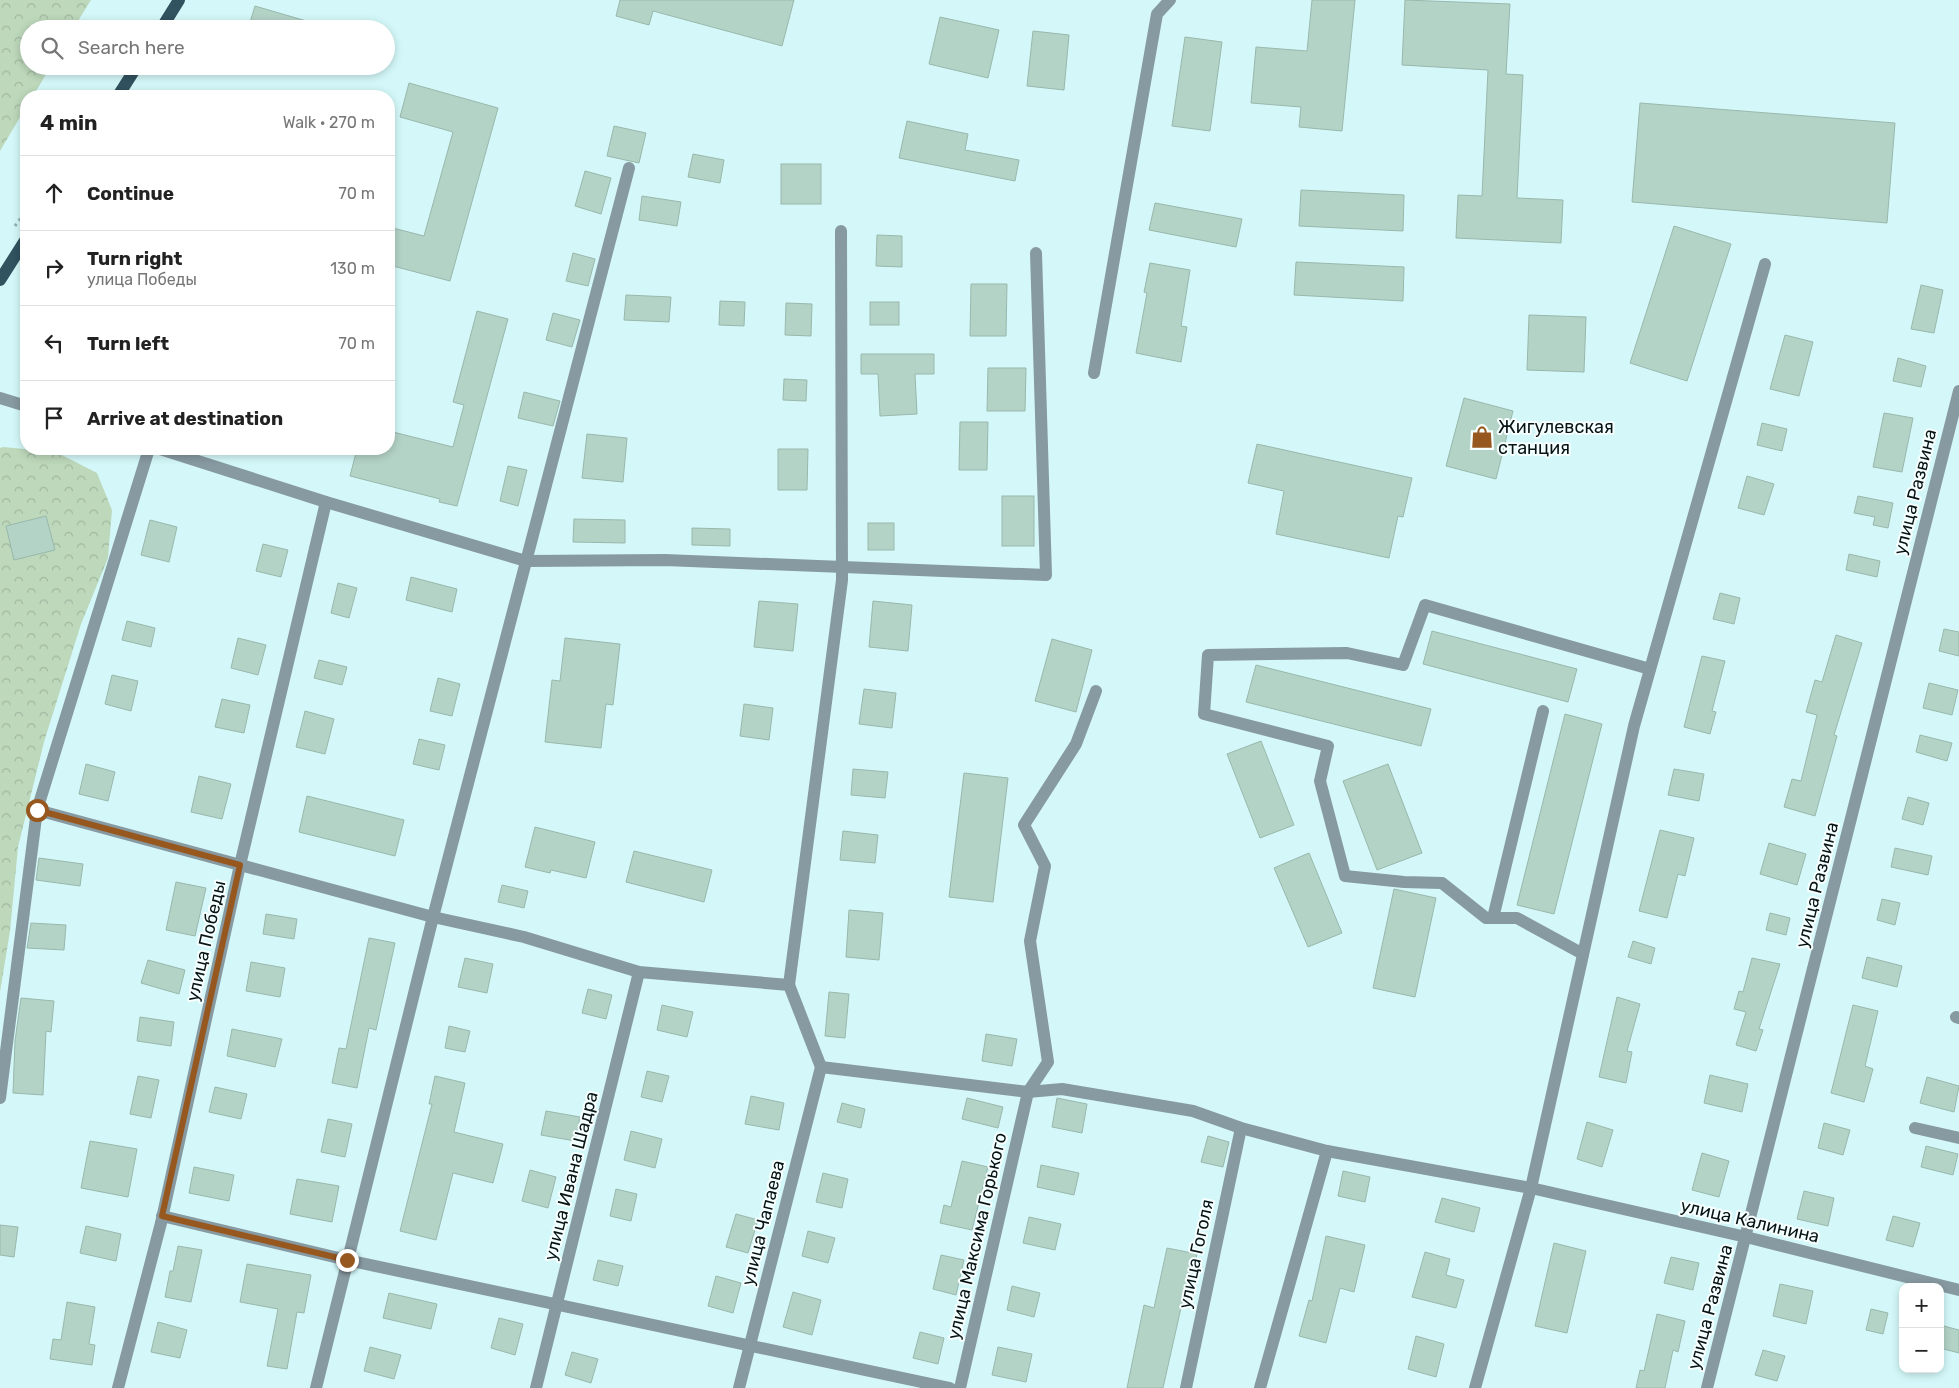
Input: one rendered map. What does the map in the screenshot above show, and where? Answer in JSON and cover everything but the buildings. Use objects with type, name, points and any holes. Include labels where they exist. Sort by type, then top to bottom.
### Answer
[{"type":"main road","points":[[167,20],[179,0]]},
{"type":"main road","points":[[122,90],[131,75]]},
{"type":"main road","points":[[0,280],[20,248]]},
{"type":"street","points":[[1094,373],[1157,14],[1170,0]]},
{"type":"street","points":[[316,1388],[433,917],[629,168]]},
{"type":"street","points":[[821,1067],[789,985],[841,590],[841,231]]},
{"type":"street","points":[[179,455],[326,502],[526,561],[665,560],[1046,574],[1036,252]]},
{"type":"street","points":[[1475,1388],[1531,1188],[1634,726],[1765,264]]},
{"type":"street","name":"улица Развина","points":[[1707,1388],[1959,391]]},
{"type":"street","points":[[0,398],[20,404]]},
{"type":"street","points":[[0,1098],[37,810],[147,455]]},
{"type":"street","name":"улица Победы","points":[[118,1388],[162,1216],[240,865],[326,502]]},
{"type":"street","points":[[1584,954],[1517,918],[1486,918],[1442,883],[1404,882],[1345,876],[1320,781],[1328,746],[1204,714],[1208,655],[1347,652],[1403,665],[1425,605],[1650,669]]},
{"type":"street","points":[[1028,1092],[1048,1062],[1030,941],[1045,866],[1024,825],[1076,744],[1096,691]]},
{"type":"street","points":[[1493,918],[1543,711]]},
{"type":"street","points":[[37,810],[433,917],[524,937],[639,972],[789,985]]},
{"type":"street","name":"улица Ивана Шадра","points":[[536,1388],[639,972]]},
{"type":"street","name":"улица Калинина","points":[[821,1067],[1028,1092],[1062,1089],[1193,1111],[1241,1128],[1327,1151],[1531,1188],[1746,1237],[1959,1290]]},
{"type":"street","name":"улица Чапаева","points":[[739,1388],[821,1067]]},
{"type":"street","name":"улица Максима Горького","points":[[960,1388],[1028,1092]]},
{"type":"street","name":"улица Гоголя","points":[[1186,1388],[1241,1128]]},
{"type":"street","points":[[1914,1128],[1959,1138]]},
{"type":"street","points":[[1260,1388],[1327,1151]]},
{"type":"street","points":[[162,1216],[347,1260],[950,1388]]},
{"type":"green space","points":[[0,0],[91,0],[79,20],[20,20],[20,75],[46,75],[37,90],[20,90],[20,117],[0,151]]},
{"type":"green space","points":[[0,448],[20,449],[20,455],[62,455],[97,473],[112,510],[108,558],[81,624],[44,742],[18,847],[10,931],[0,992]]},
{"type":"place","name":"Жигулевская станция","points":[[1482,437]]},
{"type":"route","points":[[37,810],[240,865],[162,1216],[347,1260]]}]
